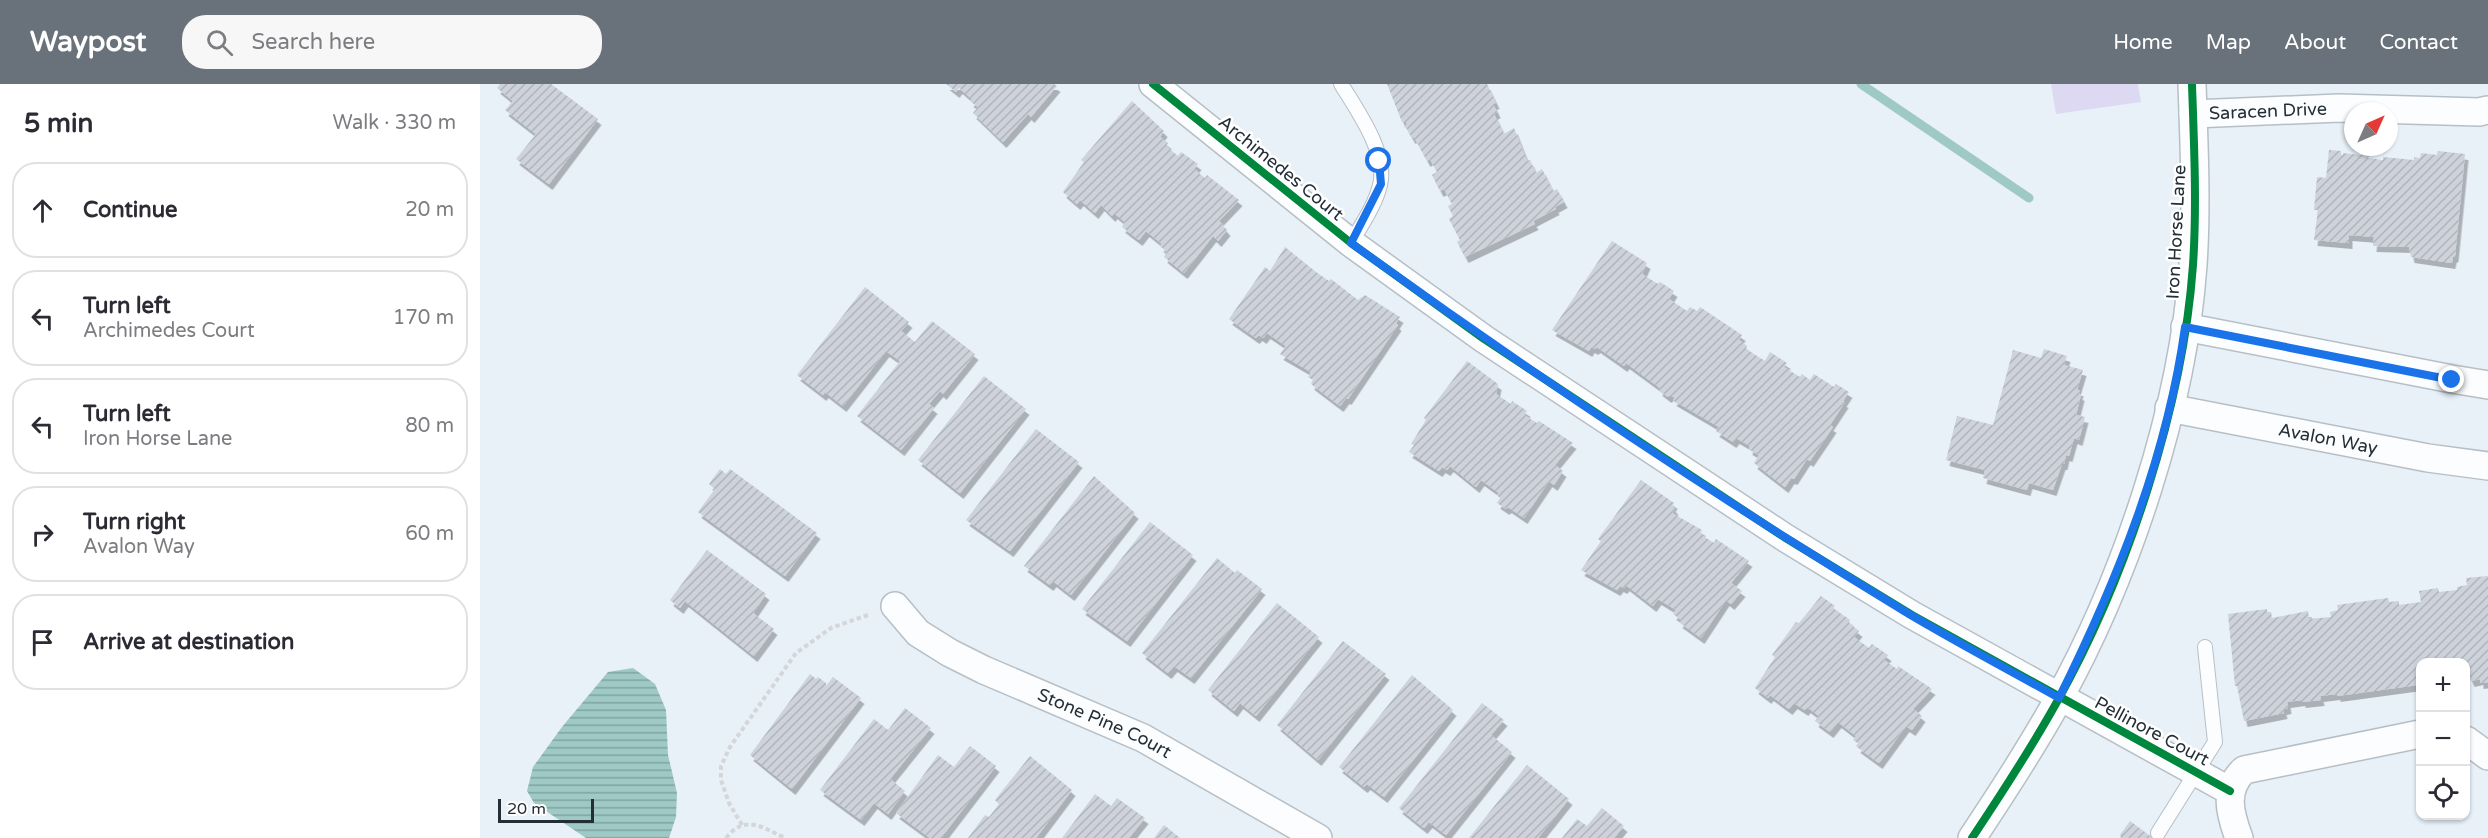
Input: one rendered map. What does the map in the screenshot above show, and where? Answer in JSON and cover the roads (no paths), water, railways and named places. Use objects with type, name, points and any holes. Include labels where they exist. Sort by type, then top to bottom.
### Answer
[{"type":"street","name":"Archimedes Court","points":[[1153,84],[1351,243],[1484,339],[1784,537],[1912,615],[2059,698]]},
{"type":"street","name":"Iron Horse Lane","points":[[1972,838],[2059,698],[2095,625],[2126,550],[2169,408],[2178,375],[2193,266],[2196,181],[2192,84]]},
{"type":"street","name":"Saracen Drive","points":[[2193,114],[2339,108],[2479,112],[2488,110]]},
{"type":"street","points":[[2185,327],[2452,380],[2488,385]]},
{"type":"street","name":"Avalon Way","points":[[2169,408],[2428,458],[2488,466]]},
{"type":"street","name":"Stone Pine Court","points":[[895,606],[918,633],[950,653],[984,670],[1143,738],[1318,838]]},
{"type":"street","name":"Pellinore Court","points":[[2059,698],[2230,791]]},
{"type":"street","points":[[2239,838],[2231,818],[2230,791],[2236,778],[2244,770],[2416,735]]},
{"type":"street","points":[[2470,743],[2488,756]]},
{"type":"lane","points":[[1341,84],[1370,133],[1379,161],[1381,184],[1351,243]]},
{"type":"lane","points":[[2158,832],[2216,742],[2205,647]]},
{"type":"waterway","points":[[1861,84],[2029,198]]}]
